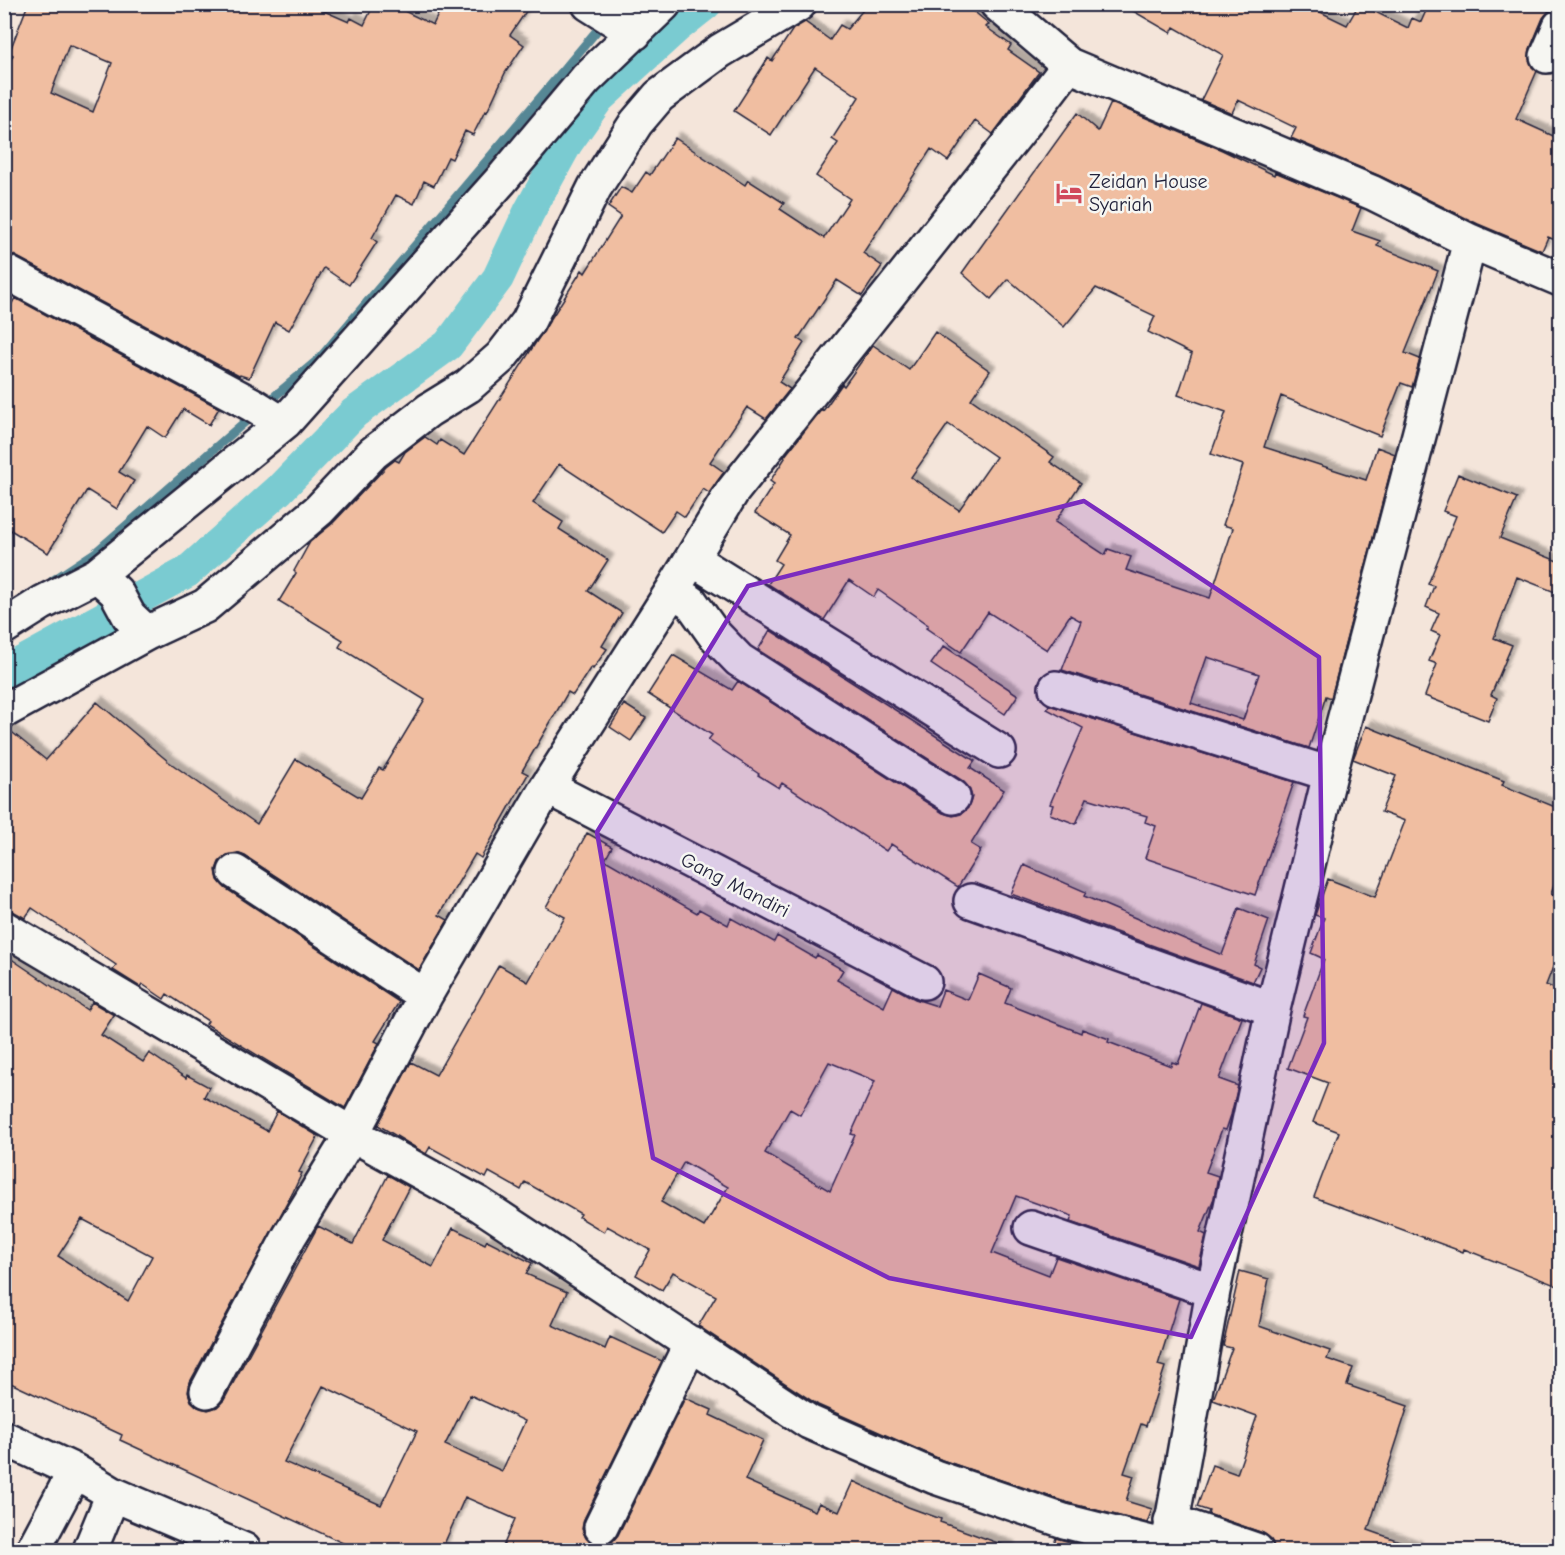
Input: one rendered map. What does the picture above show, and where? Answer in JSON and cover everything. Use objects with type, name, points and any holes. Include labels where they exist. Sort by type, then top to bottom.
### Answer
[{"type":"street","points":[[4,711],[122,604],[270,415],[502,179],[586,79],[611,18],[664,4]]},
{"type":"street","points":[[4,627],[42,603],[205,606],[319,510],[373,453],[429,410],[468,386],[501,357],[528,322],[595,187],[636,123],[659,96],[720,51],[798,4]]},
{"type":"street","points":[[997,4],[1069,64],[1373,193],[1470,241],[1560,279]]},
{"type":"street","points":[[1547,56],[1560,26]]},
{"type":"street","points":[[207,1391],[289,1237],[352,1134],[425,996],[547,788],[732,492],[1011,141],[1069,64]]},
{"type":"street","points":[[1168,1540],[1213,1291],[1273,1009],[1330,774],[1470,241]]},
{"type":"street","points":[[4,271],[270,415]]},
{"type":"street","points":[[692,559],[999,751]]},
{"type":"street","points":[[672,591],[691,602],[713,633],[738,660],[952,797]]},
{"type":"street","points":[[1056,688],[1330,774]]},
{"type":"street","name":"Gang Mandiri","points":[[547,788],[924,982]]},
{"type":"street","points":[[235,872],[425,996]]},
{"type":"street","points":[[971,901],[1273,1009]]},
{"type":"street","points":[[4,928],[352,1134],[480,1204],[809,1422],[935,1478],[1064,1521],[1168,1540],[1256,1551]]},
{"type":"street","points":[[1031,1228],[1213,1291]]},
{"type":"street","points":[[601,1527],[691,1343]]},
{"type":"street","points":[[4,1438],[75,1471],[114,1494],[244,1551]]},
{"type":"street","points":[[33,1551],[75,1471]]},
{"type":"street","points":[[90,1551],[114,1494]]},
{"type":"highlighted area","points":[[1084,501],[1319,657],[1324,1043],[1191,1337],[889,1278],[653,1158],[597,832],[748,586]]},
{"type":"building","points":[[28,4],[308,4],[349,22],[351,18],[364,25],[374,4],[390,4],[433,25],[443,4],[531,4],[510,35],[524,45],[505,73],[487,112],[485,111],[473,135],[465,131],[452,159],[448,157],[434,186],[424,181],[414,204],[396,195],[372,238],[377,242],[349,285],[324,268],[289,330],[275,322],[249,378],[239,376],[4,250],[4,73],[13,55],[9,53]],"holes":[[[69,45],[112,63],[93,112],[51,93]]]},
{"type":"building","points":[[868,4],[965,4],[989,24],[986,27],[1011,45],[1008,50],[1039,72],[993,134],[975,121],[948,161],[931,149],[863,253],[882,266],[862,296],[837,280],[798,339],[804,343],[779,382],[790,389],[766,419],[747,407],[710,462],[724,472],[709,493],[703,489],[685,517],[676,511],[662,532],[559,464],[533,503],[563,522],[559,529],[608,560],[588,591],[622,613],[602,646],[607,649],[593,669],[591,667],[573,695],[568,692],[522,771],[528,774],[481,858],[475,854],[439,915],[448,920],[419,970],[245,856],[237,853],[227,855],[219,862],[216,870],[218,880],[225,888],[399,1002],[375,1041],[379,1043],[345,1108],[206,1024],[208,1021],[167,994],[164,999],[142,984],[140,987],[113,970],[116,965],[32,908],[25,918],[4,906],[4,730],[8,729],[46,760],[97,702],[169,762],[257,824],[296,759],[361,798],[379,768],[383,770],[425,700],[339,647],[343,640],[279,601],[296,573],[294,571],[310,542],[333,523],[386,467],[395,460],[399,462],[405,452],[425,437],[437,445],[440,440],[464,455],[582,270],[585,273],[621,216],[608,207],[621,187],[632,193],[646,172],[650,175],[675,138],[745,185],[748,180],[784,203],[780,209],[824,238],[850,199],[816,176],[838,143],[832,139],[859,97],[815,67],[771,135],[734,111],[768,58],[772,61],[793,29],[805,22],[830,40],[840,25],[847,29]]},
{"type":"building","points":[[1121,4],[1304,4],[1347,25],[1359,4],[1408,28],[1412,18],[1421,22],[1429,4],[1560,4],[1560,8],[1549,11],[1543,18],[1530,49],[1529,59],[1532,67],[1537,71],[1516,119],[1560,139],[1560,242],[1548,237],[1542,251],[1478,224],[1380,176],[1291,138],[1296,128],[1238,100],[1232,113],[1201,100],[1223,55],[1174,27],[1171,33]]},
{"type":"building","points":[[1111,103],[1222,150],[1274,175],[1275,172],[1361,208],[1352,231],[1380,241],[1377,246],[1438,271],[1405,353],[1420,359],[1412,387],[1401,383],[1380,436],[1281,396],[1264,447],[1366,480],[1377,447],[1395,454],[1331,698],[1326,696],[1309,748],[1062,670],[1081,621],[1070,615],[1047,650],[988,612],[961,652],[926,628],[928,625],[878,590],[874,597],[849,580],[824,620],[768,584],[781,564],[775,560],[790,535],[755,513],[774,484],[770,481],[784,457],[822,409],[823,411],[842,384],[844,386],[873,345],[909,370],[935,332],[990,371],[971,399],[1054,457],[1050,462],[1081,483],[1055,522],[1105,555],[1108,549],[1131,557],[1126,570],[1210,598],[1233,528],[1223,525],[1243,465],[1211,454],[1226,412],[1178,395],[1192,354],[1148,332],[1155,316],[1096,288],[1064,327],[1008,279],[991,299],[962,273],[1077,113],[1098,131]],"holes":[[[948,424],[996,457],[959,510],[911,477]],[[1207,657],[1259,674],[1243,720],[1191,703]]]},
{"type":"building","points":[[15,298],[219,408],[209,425],[183,409],[165,438],[147,426],[119,472],[134,481],[117,509],[87,490],[48,553],[4,526],[4,318]]},
{"type":"building","points":[[1458,474],[1517,498],[1500,538],[1560,562],[1560,594],[1517,577],[1494,638],[1512,645],[1491,695],[1497,698],[1488,721],[1425,696],[1437,664],[1429,661],[1440,635],[1431,631],[1439,613],[1426,607],[1434,586],[1428,584],[1456,516],[1443,511]]},
{"type":"building","points":[[770,630],[975,761],[970,768],[1004,790],[971,844],[981,850],[958,887],[891,844],[886,851],[782,783],[779,788],[758,775],[708,740],[712,735],[648,694],[673,655],[732,690],[738,681],[943,813],[953,816],[961,814],[968,808],[972,797],[963,781],[758,650]]},
{"type":"building","points":[[944,646],[1018,695],[1005,714],[931,664]]},
{"type":"building","points":[[624,704],[646,718],[631,741],[610,727]]},
{"type":"building","points":[[1049,705],[1294,782],[1255,895],[1145,858],[1156,826],[1145,822],[1147,816],[1087,798],[1076,824],[1050,814],[1053,805],[1050,804],[1083,728],[1047,709]]},
{"type":"building","points":[[1366,726],[1504,781],[1502,785],[1560,809],[1560,868],[1551,894],[1560,898],[1560,949],[1546,985],[1560,991],[1560,1287],[1464,1249],[1463,1252],[1314,1197],[1339,1132],[1313,1122],[1328,1083],[1288,1068],[1307,1017],[1303,1016],[1324,959],[1311,953],[1324,918],[1315,915],[1328,879],[1375,897],[1405,821],[1381,812],[1396,776],[1353,759]]},
{"type":"building","points":[[587,833],[612,847],[605,860],[697,913],[699,909],[728,925],[731,918],[774,942],[777,936],[815,958],[817,955],[843,970],[837,980],[884,1007],[893,987],[915,999],[937,1006],[943,990],[968,1000],[979,974],[1011,988],[1005,1003],[1081,1033],[1082,1029],[1109,1039],[1108,1042],[1171,1066],[1172,1062],[1178,1064],[1201,1003],[1242,1018],[1219,1079],[1238,1086],[1226,1130],[1222,1129],[1206,1172],[1218,1176],[1214,1198],[1200,1232],[1206,1235],[1199,1266],[1070,1222],[1072,1216],[1016,1196],[992,1253],[1049,1275],[1056,1257],[1179,1299],[1158,1365],[1165,1367],[1146,1426],[1141,1424],[1124,1473],[1134,1476],[1126,1501],[1152,1509],[1147,1523],[1069,1503],[942,1460],[818,1405],[698,1326],[716,1296],[673,1272],[662,1290],[636,1275],[650,1250],[607,1226],[604,1232],[579,1217],[581,1214],[525,1182],[521,1190],[489,1172],[486,1178],[430,1147],[426,1154],[378,1125],[411,1062],[436,1075],[499,965],[528,982],[565,917],[546,907]],"holes":[[[829,1062],[875,1081],[851,1134],[855,1135],[830,1191],[765,1153],[790,1109],[800,1115]],[[684,1162],[728,1187],[704,1227],[661,1202]]]},
{"type":"building","points":[[1024,865],[1086,892],[1084,896],[1222,955],[1239,908],[1269,920],[1254,964],[1260,967],[1253,982],[1011,894]]},
{"type":"building","points":[[4,954],[87,1010],[92,1002],[114,1015],[101,1035],[143,1062],[149,1053],[186,1078],[187,1075],[209,1087],[204,1097],[267,1131],[277,1111],[318,1136],[299,1172],[302,1173],[293,1192],[190,1382],[188,1392],[191,1401],[198,1407],[208,1410],[217,1407],[224,1400],[318,1226],[353,1244],[388,1175],[409,1187],[382,1240],[433,1267],[453,1228],[485,1244],[487,1240],[532,1263],[526,1274],[567,1292],[552,1325],[605,1349],[610,1337],[662,1361],[584,1519],[582,1529],[592,1544],[603,1546],[612,1542],[618,1535],[685,1398],[712,1410],[710,1415],[763,1440],[745,1480],[815,1511],[819,1503],[839,1512],[853,1481],[908,1507],[941,1519],[940,1522],[1009,1547],[1009,1551],[501,1551],[515,1519],[465,1497],[441,1551],[360,1551],[120,1440],[122,1435],[4,1380]],"holes":[[[82,1219],[152,1256],[128,1301],[58,1256]],[[323,1386],[417,1431],[381,1505],[284,1462]],[[470,1395],[525,1421],[502,1471],[445,1445]]]},
{"type":"building","points":[[1240,1271],[1269,1279],[1259,1326],[1330,1351],[1327,1359],[1353,1368],[1347,1385],[1408,1406],[1368,1530],[1416,1547],[1415,1551],[1274,1551],[1270,1538],[1263,1533],[1208,1514],[1209,1511],[1197,1507],[1212,1465],[1237,1474],[1257,1416],[1213,1400],[1232,1348],[1223,1346]]},
{"type":"building","points":[[1056,1538],[1059,1539],[1104,1551],[1052,1551]]},
{"type":"waterway","points":[[4,672],[187,572],[279,490],[354,413],[448,345],[498,278],[529,212],[567,143],[598,99],[677,27],[706,4]]},
{"type":"waterway","points":[[264,405],[319,359],[605,21]]},
{"type":"waterway","points":[[52,581],[96,552],[254,414]]},
{"type":"place","name":"Zeidan House Syariah","points":[[1069,193]]}]
